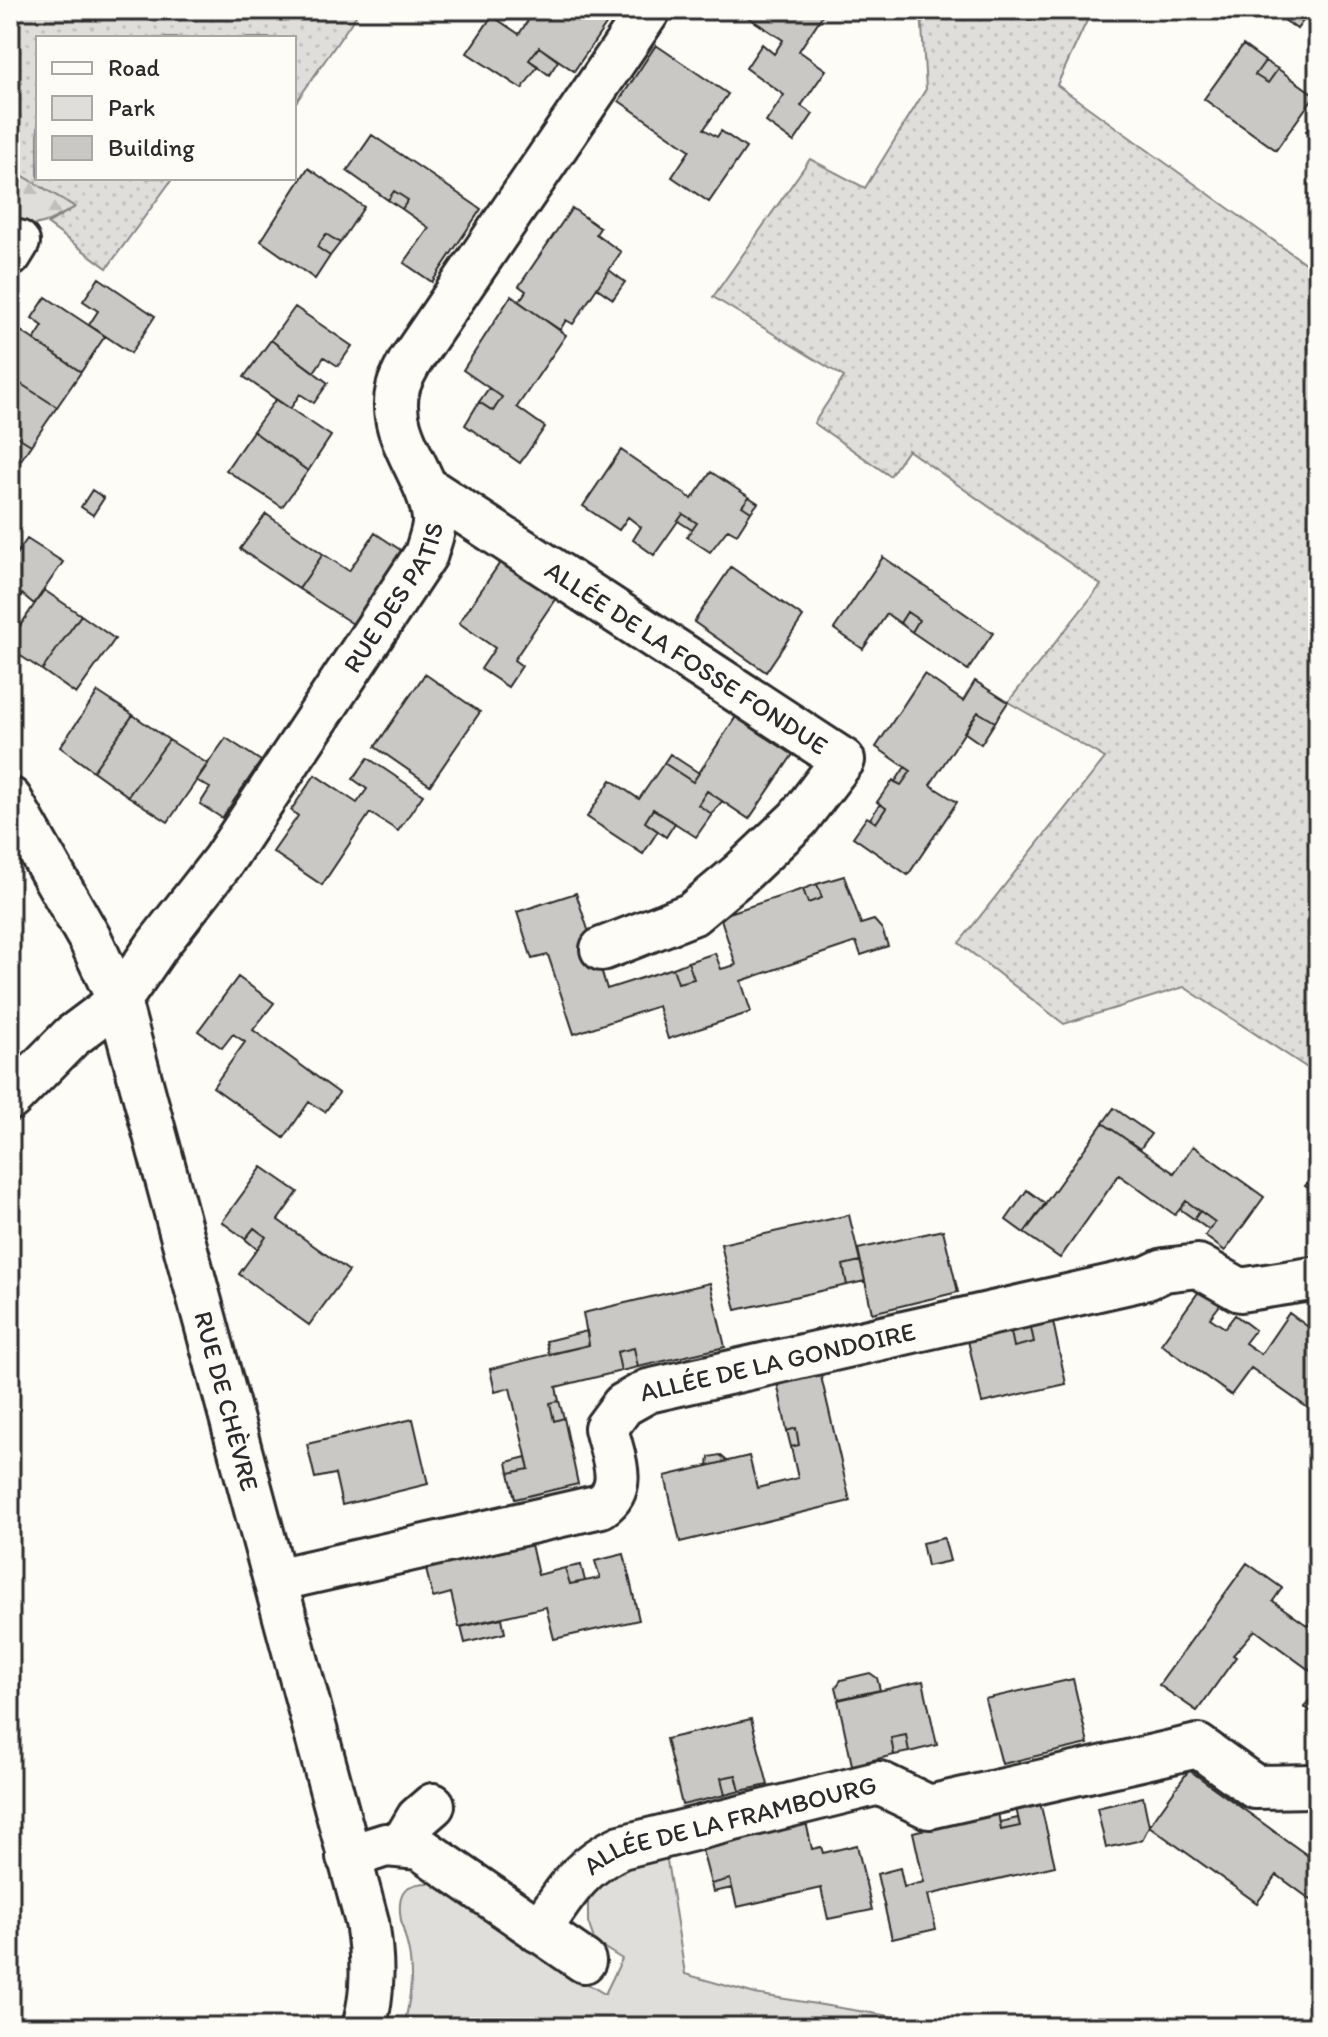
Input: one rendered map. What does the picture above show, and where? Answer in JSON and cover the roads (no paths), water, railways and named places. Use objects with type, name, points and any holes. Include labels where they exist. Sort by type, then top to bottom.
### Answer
[{"type":"street","name":"RUE DES PATIS","points":[[10,1099],[71,1037],[119,1001],[159,943],[223,861],[426,554],[435,521],[427,488],[401,433],[396,406],[398,387],[411,360],[649,10]]},
{"type":"street","name":"ALLÉE DE LA FOSSE FONDUE","points":[[427,488],[843,760],[798,819],[692,914],[602,949]]},
{"type":"street","name":"RUE DE CHÈVRE","points":[[10,799],[91,941],[119,1001],[367,1922],[373,1954],[370,2005],[364,2027]]},
{"type":"street","name":"ALLÉE DE LA GONDOIRE","points":[[276,1580],[601,1506],[613,1495],[618,1481],[606,1428],[623,1405],[648,1391],[1147,1278],[1183,1266],[1198,1266],[1240,1290],[1318,1278]]},
{"type":"street","name":"ALLÉE DE LA FRAMBOURG","points":[[539,1931],[581,1872],[621,1847],[879,1783],[929,1807],[1198,1746],[1255,1787],[1313,1786]]},
{"type":"street","points":[[402,1845],[418,1818],[433,1805]]},
{"type":"street","points":[[348,1857],[386,1845],[420,1848],[584,1961]]}]
